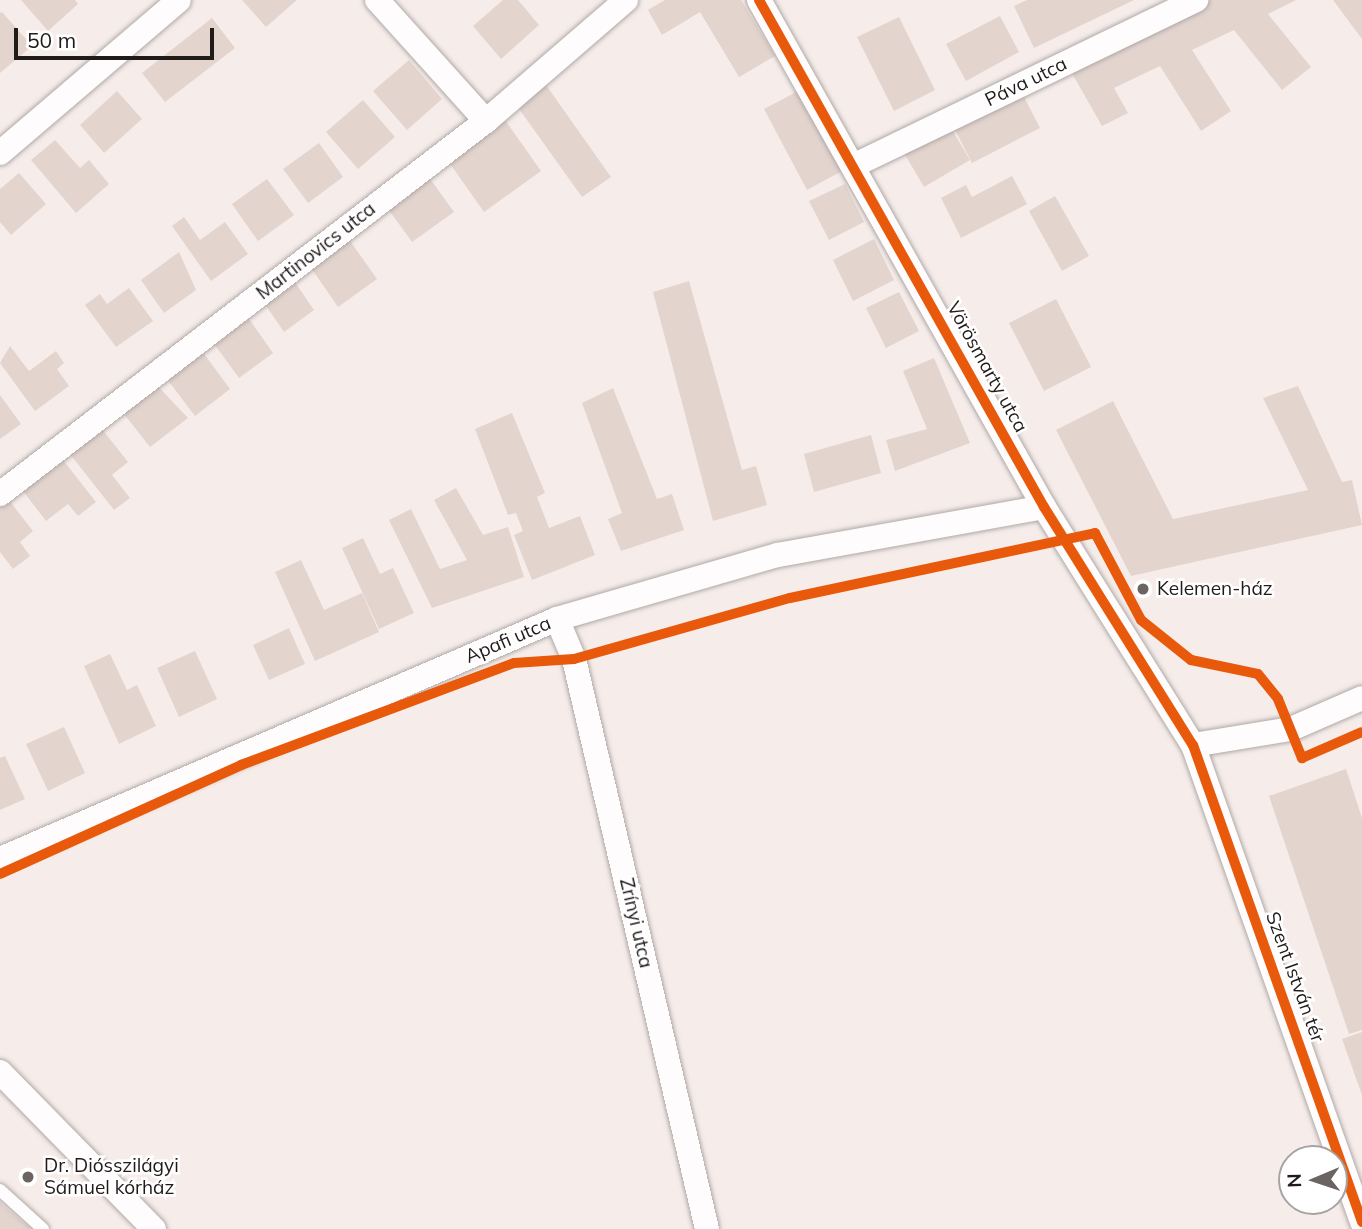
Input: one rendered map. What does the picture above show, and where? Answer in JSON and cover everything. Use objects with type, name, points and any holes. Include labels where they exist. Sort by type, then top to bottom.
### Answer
[{"type":"street","points":[[0,153],[179,0]]},
{"type":"street","points":[[377,0],[486,121]]},
{"type":"street","name":"Martinovics utca","points":[[0,494],[486,121],[626,0]]},
{"type":"street","name":"Vörösmarty utca","points":[[759,0],[857,164],[1044,507],[1193,745]]},
{"type":"street","name":"Páva utca","points":[[857,164],[1196,0]]},
{"type":"street","name":"Apafi utca","points":[[0,859],[557,619],[778,555],[1044,507]]},
{"type":"street","name":"Zrínyi utca","points":[[557,619],[574,659],[707,1229]]},
{"type":"street","points":[[1193,745],[1292,729],[1362,698]]},
{"type":"street","name":"Szent István tér","points":[[1193,745],[1362,1222]]},
{"type":"street","points":[[0,1072],[154,1229]]},
{"type":"lane","points":[[0,1190],[43,1229]]},
{"type":"building","points":[[21,0],[75,0],[78,4],[48,31]]},
{"type":"building","points":[[242,0],[297,0],[266,27]]},
{"type":"building","points":[[503,0],[518,0],[539,25],[501,59],[473,26]]},
{"type":"building","points":[[665,0],[741,0],[775,56],[739,77],[700,12],[662,35],[648,10]]},
{"type":"building","points":[[1027,0],[1134,0],[1034,48],[1014,6]]},
{"type":"building","points":[[1210,0],[1296,0],[1268,14],[1311,67],[1282,90],[1234,30],[1192,50],[1231,111],[1201,131],[1160,66],[1114,88],[1128,113],[1102,126],[1069,68]]},
{"type":"building","points":[[1333,0],[1362,0],[1362,39]]},
{"type":"building","points":[[2,12],[32,46],[0,73],[0,13]]},
{"type":"building","points":[[1000,16],[1019,52],[966,81],[946,44]]},
{"type":"building","points":[[899,17],[935,90],[894,111],[857,37]]},
{"type":"building","points":[[212,18],[235,48],[165,102],[142,73]]},
{"type":"building","points":[[409,60],[442,99],[407,130],[373,91]]},
{"type":"building","points":[[546,85],[611,177],[582,197],[517,106]]},
{"type":"building","points":[[800,90],[842,171],[807,190],[764,109]]},
{"type":"building","points":[[117,91],[142,119],[104,153],[80,125]]},
{"type":"building","points":[[1021,91],[1040,128],[972,163],[953,126]]},
{"type":"building","points":[[363,100],[395,137],[358,169],[326,132]]},
{"type":"building","points":[[505,120],[541,171],[484,212],[448,161]]},
{"type":"building","points":[[950,126],[970,160],[924,187],[904,153]]},
{"type":"building","points":[[55,140],[80,168],[89,160],[109,184],[76,213],[31,160]]},
{"type":"building","points":[[319,143],[343,177],[308,203],[283,169]]},
{"type":"building","points":[[19,173],[46,204],[11,235],[0,222],[0,189]]},
{"type":"building","points":[[428,176],[454,212],[412,242],[386,206]]},
{"type":"building","points":[[1012,176],[1027,204],[961,238],[941,198],[966,185],[972,197]]},
{"type":"building","points":[[267,179],[294,215],[258,241],[232,204]]},
{"type":"building","points":[[845,184],[864,222],[829,240],[809,201]]},
{"type":"building","points":[[1055,196],[1089,256],[1062,271],[1029,211]]},
{"type":"building","points":[[184,217],[200,240],[225,222],[248,254],[211,281],[172,226]]},
{"type":"building","points":[[348,238],[377,279],[338,307],[309,265]]},
{"type":"building","points":[[874,239],[894,280],[853,301],[833,260]]},
{"type":"building","points":[[179,252],[196,290],[164,313],[141,280]]},
{"type":"building","points":[[292,278],[314,310],[284,332],[262,300]]},
{"type":"building","points":[[689,281],[742,470],[756,466],[767,505],[713,521],[653,292]]},
{"type":"building","points":[[129,288],[153,321],[116,347],[85,305],[100,294],[107,304]]},
{"type":"building","points":[[899,292],[919,331],[886,348],[866,308]]},
{"type":"building","points":[[1056,299],[1091,367],[1044,391],[1009,323]]},
{"type":"building","points":[[247,316],[273,353],[239,378],[212,341]]},
{"type":"building","points":[[10,346],[29,371],[56,351],[64,363],[57,369],[69,386],[35,411],[0,363]]},
{"type":"building","points":[[202,351],[230,389],[195,416],[167,379]]},
{"type":"building","points":[[934,358],[970,443],[895,471],[886,440],[927,429],[903,371]]},
{"type":"building","points":[[154,382],[188,418],[150,447],[120,409]]},
{"type":"building","points":[[1298,386],[1342,482],[1352,480],[1362,525],[1131,576],[1056,430],[1113,401],[1173,519],[1308,490],[1263,398]]},
{"type":"building","points":[[613,388],[657,499],[672,494],[684,530],[621,551],[608,519],[622,513],[582,403]]},
{"type":"building","points":[[0,395],[21,424],[0,439]]},
{"type":"building","points":[[512,413],[545,493],[537,497],[549,528],[580,516],[595,555],[532,580],[514,535],[523,531],[516,513],[508,515],[475,429]]},
{"type":"building","points":[[102,429],[128,462],[112,475],[130,498],[114,510],[70,454]]},
{"type":"building","points":[[871,435],[881,473],[814,492],[804,454]]},
{"type":"building","points":[[63,460],[96,502],[78,516],[68,504],[46,521],[23,491]]},
{"type":"building","points":[[456,488],[483,535],[508,527],[524,577],[432,608],[389,520],[411,509],[440,569],[467,560],[434,500]]},
{"type":"building","points":[[8,499],[33,531],[20,542],[30,556],[13,569],[0,552],[0,506]]},
{"type":"building","points":[[363,538],[380,574],[393,568],[414,613],[379,629],[342,548]]},
{"type":"building","points":[[301,560],[324,610],[362,593],[379,632],[315,661],[275,572]]},
{"type":"building","points":[[289,628],[305,664],[269,680],[253,645]]},
{"type":"building","points":[[195,651],[217,699],[179,717],[157,668]]},
{"type":"building","points":[[110,654],[127,690],[137,685],[156,726],[119,744],[84,666]]},
{"type":"building","points":[[64,727],[85,773],[48,791],[26,744]]},
{"type":"building","points":[[5,756],[25,799],[0,810],[0,758]]},
{"type":"building","points":[[1346,769],[1362,818],[1362,1030],[1349,1034],[1269,796]]},
{"type":"building","points":[[1362,1032],[1362,1095],[1342,1039]]},
{"type":"building","points":[[0,1202],[3,1205],[31,1229],[0,1229]]},
{"type":"cycle path","points":[[759,0],[1044,507],[1193,745],[1362,1222]]},
{"type":"cycle path","points":[[0,874],[241,765],[514,663],[574,659],[790,598],[1095,533],[1141,620],[1191,660],[1258,674],[1278,699],[1302,758],[1362,732]]},
{"type":"place","name":"Kelemen-ház","points":[[1143,589]]},
{"type":"place","name":"Dr. Diósszilágyi Sámuel kórház","points":[[28,1177]]}]
